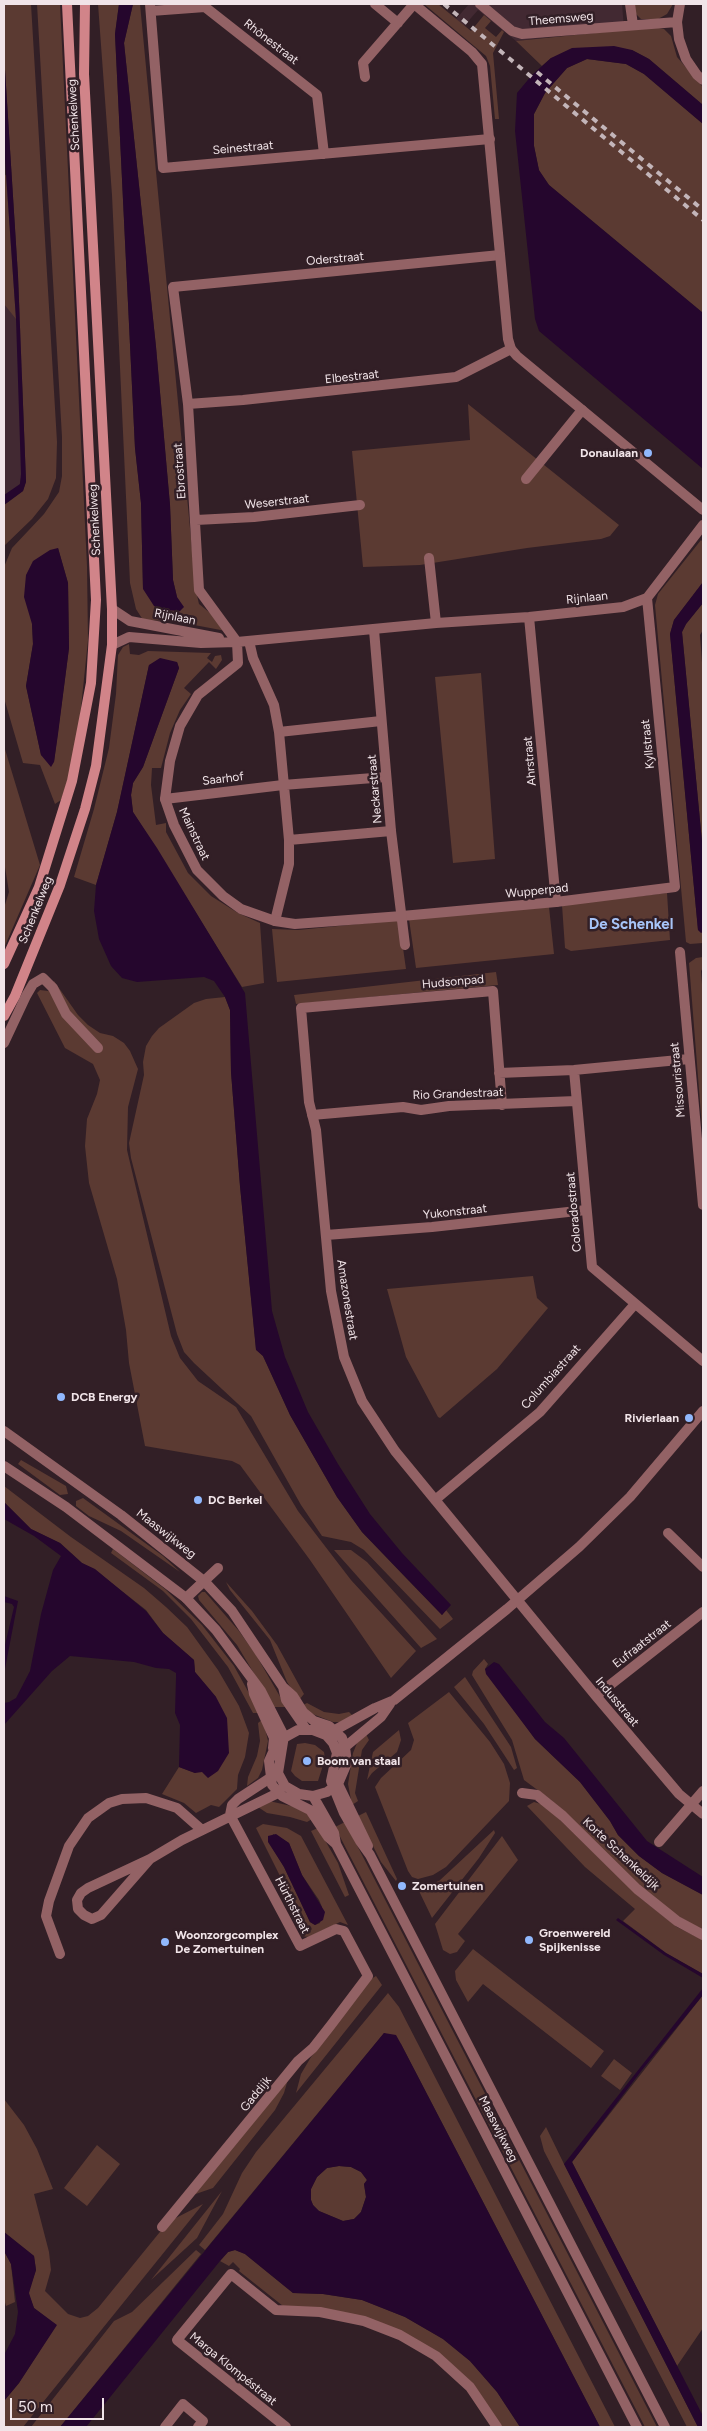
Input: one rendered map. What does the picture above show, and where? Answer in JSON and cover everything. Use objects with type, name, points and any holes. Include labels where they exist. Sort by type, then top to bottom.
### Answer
[{"type":"main road","name":"Schenkelweg","points":[[4,964],[39,887],[69,789],[91,682],[96,600],[67,4]]},
{"type":"main road","name":"Schenkelweg","points":[[4,1016],[15,996],[60,885],[85,809],[96,766],[112,645],[112,609],[85,84],[85,4]]},
{"type":"street","points":[[375,4],[398,23]]},
{"type":"street","points":[[365,77],[363,63],[414,4],[472,52],[482,64],[508,339],[511,349],[516,356],[703,510]]},
{"type":"street","name":"Theemsweg","points":[[480,4],[512,31],[522,34],[677,22]]},
{"type":"street","points":[[630,4],[632,25]]},
{"type":"street","points":[[680,4],[677,22],[679,39],[686,59],[697,75],[703,80]]},
{"type":"street","name":"Rhônestraat","points":[[150,8],[205,7],[317,95],[324,154]]},
{"type":"street","name":"Seinestraat","points":[[150,8],[163,168],[490,139]]},
{"type":"street","name":"Oderstraat","points":[[173,288],[500,255]]},
{"type":"street","name":"Ebrostraat","points":[[173,288],[188,404],[199,590],[237,642]]},
{"type":"street","name":"Elbestraat","points":[[188,404],[456,378],[511,349]]},
{"type":"street","points":[[526,479],[582,410]]},
{"type":"street","name":"Weserstraat","points":[[196,520],[254,517],[360,506]]},
{"type":"street","points":[[647,598],[703,525]]},
{"type":"street","points":[[429,558],[436,623]]},
{"type":"street","name":"Rijnlaan","points":[[112,645],[129,637],[201,643],[237,642],[436,623],[529,617],[624,607],[647,598]]},
{"type":"street","name":"Kyllstraat","points":[[647,598],[675,887]]},
{"type":"street","name":"Rijnlaan","points":[[112,609],[130,621],[237,642]]},
{"type":"street","name":"Ahrstraat","points":[[529,617],[556,902]]},
{"type":"street","name":"Neckarstraat","points":[[374,630],[391,831],[405,945]]},
{"type":"street","points":[[249,641],[253,658],[274,705],[279,732],[289,840],[289,864],[275,920]]},
{"type":"street","name":"Mainstraat","points":[[237,642],[238,663],[198,695],[180,726],[170,761],[165,798],[174,825],[197,870],[223,896],[241,909],[275,920],[294,924],[402,916]]},
{"type":"street","points":[[279,732],[381,721]]},
{"type":"street","name":"Saarhof","points":[[165,798],[283,785],[386,777]]},
{"type":"street","points":[[289,840],[391,831]]},
{"type":"street","name":"Wupperpad","points":[[402,916],[556,902],[675,887]]},
{"type":"street","name":"Missouristraat","points":[[680,952],[703,1205]]},
{"type":"street","points":[[4,1043],[33,984],[43,978],[53,988],[66,1014],[98,1048]]},
{"type":"street","name":"Hudsonpad","points":[[301,1008],[493,991],[502,1105]]},
{"type":"street","name":"Amazonestraat","points":[[301,1008],[312,1116],[316,1130],[330,1291],[337,1332],[352,1379],[362,1401],[382,1432],[435,1500],[518,1600]]},
{"type":"street","name":"Rio Grandestraat","points":[[499,1073],[574,1070],[689,1059]]},
{"type":"street","name":"Coloradostraat","points":[[574,1070],[592,1268],[703,1361]]},
{"type":"street","name":"Rio Grandestraat","points":[[312,1116],[404,1108],[421,1110],[449,1106],[576,1101]]},
{"type":"street","name":"Yukonstraat","points":[[326,1235],[432,1227],[586,1210]]},
{"type":"street","name":"Columbiastraat","points":[[435,1500],[540,1412],[635,1304]]},
{"type":"street","points":[[345,1747],[381,1717],[390,1704],[518,1600],[579,1547],[630,1497],[703,1411]]},
{"type":"street","name":"Maaswijkweg","points":[[4,1431],[121,1515],[205,1582],[232,1611],[283,1687],[293,1696],[303,1712],[330,1733]]},
{"type":"street","points":[[4,1466],[66,1507],[186,1598],[216,1630],[260,1691],[284,1736],[278,1773],[288,1788],[299,1794],[313,1796],[335,1786],[347,1764],[345,1747],[330,1733],[306,1729],[298,1730],[284,1736],[273,1748]]},
{"type":"street","points":[[668,1532],[703,1567]]},
{"type":"street","points":[[186,1598],[218,1568]]},
{"type":"street","name":"Indusstraat","points":[[518,1600],[679,1794],[703,1814]]},
{"type":"street","name":"Eufraatstraat","points":[[596,1696],[703,1612]]},
{"type":"street","points":[[252,1681],[254,1694],[274,1738],[269,1761],[270,1778],[278,1793]]},
{"type":"street","name":"Maaswijkweg","points":[[283,1687],[286,1700],[306,1729]]},
{"type":"street","points":[[330,1733],[375,1708],[390,1704]]},
{"type":"street","points":[[330,1733],[337,1753],[331,1777],[335,1786]]},
{"type":"street","points":[[230,1815],[232,1805],[238,1799],[270,1778]]},
{"type":"street","name":"Maaswijkweg","points":[[335,1786],[365,1838],[370,1854],[666,2427]]},
{"type":"street","points":[[150,1859],[101,1915],[92,1919],[78,1909],[77,1900],[81,1893],[150,1859],[230,1815],[288,1788]]},
{"type":"street","points":[[659,1842],[703,1791]]},
{"type":"street","name":"Maaswijkweg","points":[[278,1793],[286,1799],[304,1806],[314,1814],[328,1837],[336,1844]]},
{"type":"street","name":"Korte Schenkeldijk","points":[[522,1793],[537,1795],[563,1816],[637,1889],[678,1921],[703,1935]]},
{"type":"street","name":"Maaswijkweg","points":[[313,1796],[334,1833],[336,1844],[637,2427]]},
{"type":"street","points":[[60,1954],[46,1916],[49,1902],[69,1846],[88,1818],[109,1803],[122,1798],[146,1798],[177,1808],[202,1830]]},
{"type":"street","name":"Hürthstraat","points":[[230,1815],[300,1946],[336,1929],[344,1931],[368,1976]]},
{"type":"street","name":"Gaddijk","points":[[162,2227],[298,2061],[313,2048],[368,1976]]},
{"type":"street","name":"Marga Klompéstraat","points":[[286,2427],[178,2340],[231,2274],[276,2310],[320,2312],[364,2321],[400,2335],[436,2356],[470,2386],[497,2427]]},
{"type":"street","points":[[164,2427],[183,2404],[203,2421],[198,2427]]},
{"type":"shaded area","points":[[4,4],[31,4],[57,442],[56,478],[48,499],[32,519],[4,546],[4,505],[23,491],[26,481],[18,276],[4,54]]},
{"type":"shaded area","points":[[37,4],[60,4],[87,566],[88,640],[79,727],[70,773],[61,800],[55,804],[40,765],[23,763],[4,698],[4,567],[12,548],[44,514],[59,492],[62,476],[62,437]],"holes":[[[58,548],[68,583],[69,648],[54,762],[41,755],[26,686],[33,644],[32,624]]]},
{"type":"shaded area","points":[[98,4],[119,4],[115,34],[135,448],[141,503],[143,588],[177,597],[173,580],[170,505],[156,347],[124,43],[133,4],[140,4],[196,591],[199,604],[220,621],[226,631],[173,621],[143,620],[136,609],[130,583],[112,195]]},
{"type":"shaded area","points":[[119,4],[133,4],[124,43],[156,347],[170,505],[173,580],[177,597],[184,607],[180,611],[162,610],[154,606],[143,589],[141,503],[135,448],[115,34]]},
{"type":"shaded area","points":[[424,4],[438,4],[471,31],[484,15],[491,21],[485,28],[496,37],[502,30],[504,32],[493,53],[499,119],[495,119],[490,66],[486,56]]},
{"type":"shaded area","points":[[469,4],[622,4],[624,28],[516,41],[478,10],[464,26],[456,19]]},
{"type":"shaded area","points":[[633,4],[673,4],[667,14],[658,19],[641,19],[635,13]]},
{"type":"shaded area","points":[[654,27],[664,29],[671,36],[677,57],[703,87],[703,105],[649,59],[632,50],[551,58],[542,66],[516,41]]},
{"type":"shaded area","points":[[614,46],[632,50],[649,59],[703,105],[703,124],[644,74],[626,64],[587,59],[567,68],[545,93],[534,114],[534,146],[539,170],[549,185],[703,313],[703,469],[539,331],[535,319],[515,131],[517,93],[532,75],[551,58],[572,48]]},
{"type":"shaded area","points":[[4,54],[18,276],[26,482],[23,491],[4,505],[4,495],[20,484],[21,474],[16,319],[4,144]]},
{"type":"shaded area","points":[[587,59],[626,64],[644,74],[703,124],[703,313],[549,185],[539,171],[534,146],[534,114],[545,93],[567,68]]},
{"type":"shaded area","points":[[9,174],[22,346],[22,473],[19,488],[4,502],[4,175]]},
{"type":"shaded area","points":[[6,175],[16,319],[4,304],[4,176]]},
{"type":"shaded area","points":[[468,404],[619,525],[610,536],[601,539],[527,548],[420,565],[363,567],[352,451],[470,440]]},
{"type":"shaded area","points":[[701,540],[703,542],[703,582],[674,620],[670,634],[698,930],[703,932],[703,943],[690,944],[686,942],[655,605],[658,594]]},
{"type":"shaded area","points":[[58,548],[68,583],[69,648],[54,762],[51,767],[41,755],[26,686],[33,644],[32,624],[24,597],[26,575],[33,561],[50,550]]},
{"type":"shaded area","points":[[703,582],[703,603],[682,632],[703,852],[703,932],[701,933],[698,930],[670,634],[674,620]]},
{"type":"shaded area","points":[[703,603],[703,630],[700,635],[703,676],[703,852],[682,632]]},
{"type":"shaded area","points":[[129,644],[130,654],[139,655],[148,651],[211,653],[207,658],[212,662],[215,656],[221,655],[222,660],[216,669],[209,662],[184,688],[191,694],[180,710],[170,733],[161,768],[152,768],[151,785],[156,825],[166,823],[166,832],[188,873],[211,896],[238,913],[260,923],[264,983],[242,987],[133,812],[131,795],[133,783],[143,767],[179,668],[177,662],[149,665],[117,812],[96,885],[74,877],[109,748],[116,694],[118,655],[123,647]]},
{"type":"shaded area","points":[[160,658],[177,662],[179,668],[143,767],[133,783],[131,795],[133,812],[245,993],[272,1311],[285,1357],[308,1412],[370,1514],[402,1553],[451,1605],[442,1615],[362,1532],[337,1497],[290,1415],[263,1356],[256,1350],[231,1072],[230,1010],[225,997],[214,981],[204,977],[137,982],[122,978],[111,966],[99,939],[94,911],[96,885],[117,812],[149,665]]},
{"type":"shaded area","points":[[481,673],[495,859],[453,863],[435,677]]},
{"type":"shaded area","points":[[4,746],[40,865],[4,948],[4,908],[9,892],[4,861]]},
{"type":"shaded area","points":[[667,893],[670,940],[571,951],[565,948],[562,905]]},
{"type":"shaded area","points":[[549,907],[554,954],[416,968],[409,919]]},
{"type":"shaded area","points":[[399,920],[406,969],[277,982],[272,929],[298,930]]},
{"type":"shaded area","points":[[703,957],[703,968],[701,971],[703,997],[703,1140],[689,963],[696,958]]},
{"type":"shaded area","points":[[496,972],[498,985],[296,1004],[294,995]]},
{"type":"shaded area","points":[[54,981],[78,1015],[88,1025],[100,1033],[113,1036],[124,1043],[138,1069],[128,1107],[127,1150],[171,1336],[180,1358],[198,1381],[236,1407],[298,1511],[351,1580],[416,1651],[391,1678],[310,1560],[240,1465],[232,1461],[145,1446],[129,1363],[126,1330],[117,1279],[89,1183],[85,1146],[87,1119],[97,1094],[100,1080],[93,1064],[65,1048],[37,993],[40,990],[48,991]]},
{"type":"shaded area","points":[[225,997],[230,1010],[231,1072],[256,1349],[263,1356],[290,1415],[337,1497],[362,1532],[442,1615],[446,1610],[453,1619],[440,1629],[364,1550],[351,1542],[322,1536],[301,1505],[251,1416],[184,1352],[177,1334],[131,1158],[129,1143],[144,1075],[143,1062],[146,1046],[152,1036],[159,1028],[194,1003],[206,999]]},
{"type":"shaded area","points":[[533,1276],[537,1298],[548,1308],[497,1369],[440,1418],[438,1417],[406,1357],[387,1289]]},
{"type":"shaded area","points":[[21,1460],[66,1486],[68,1494],[60,1495],[18,1464]]},
{"type":"shaded area","points":[[4,1486],[71,1537],[144,1588],[187,1627],[218,1670],[239,1706],[249,1733],[245,1757],[238,1775],[237,1789],[219,1807],[211,1805],[196,1813],[184,1803],[162,1794],[179,1767],[195,1773],[216,1697],[195,1672],[194,1660],[163,1633],[146,1610],[95,1570],[82,1563],[60,1543],[31,1529],[4,1502]]},
{"type":"shaded area","points":[[83,1498],[163,1556],[180,1572],[121,1531],[89,1516],[76,1506],[76,1501]]},
{"type":"shaded area","points":[[4,1502],[31,1529],[60,1543],[82,1563],[95,1569],[146,1611],[163,1633],[194,1660],[195,1672],[216,1697],[227,1718],[229,1753],[218,1771],[208,1778],[202,1772],[195,1773],[179,1767],[180,1725],[175,1713],[176,1673],[169,1669],[156,1668],[134,1662],[70,1656],[52,1671],[4,1725],[4,1703],[16,1698],[30,1671],[41,1614],[53,1570],[61,1556],[34,1536],[4,1519]]},
{"type":"shaded area","points":[[113,1549],[165,1589],[202,1625],[234,1666],[260,1713],[253,1713],[228,1667],[191,1619],[163,1591],[111,1553]]},
{"type":"shaded area","points":[[334,1550],[351,1550],[367,1562],[437,1639],[421,1648]]},
{"type":"shaded area","points":[[226,1582],[252,1611],[277,1645],[304,1694],[299,1700],[287,1682],[270,1640],[230,1590]]},
{"type":"shaded area","points":[[205,1592],[239,1631],[256,1655],[286,1707],[274,1707],[237,1645],[199,1600],[198,1596]]},
{"type":"shaded area","points":[[4,1596],[18,1601],[4,1674],[4,1649],[14,1607],[12,1604],[4,1602]]},
{"type":"shaded area","points":[[484,1659],[488,1664],[485,1669],[535,1739],[580,1782],[610,1821],[618,1835],[639,1856],[662,1873],[703,1895],[703,1931],[662,1906],[604,1854],[551,1800],[524,1780],[512,1740],[472,1675],[473,1671]]},
{"type":"shaded area","points":[[494,1662],[499,1664],[545,1722],[564,1738],[647,1841],[703,1877],[703,1895],[662,1873],[639,1856],[618,1835],[610,1821],[580,1782],[535,1739],[486,1674],[485,1669]]},
{"type":"shaded area","points":[[465,1677],[511,1747],[517,1768],[514,1770],[484,1724],[454,1687]]},
{"type":"shaded area","points":[[449,1692],[490,1742],[504,1764],[510,1783],[509,1801],[446,1867],[433,1875],[418,1879],[412,1877],[408,1871],[375,1787],[381,1778],[411,1750],[414,1740],[408,1723]]},
{"type":"shaded area","points":[[307,1703],[324,1712],[339,1714],[349,1712],[354,1717],[340,1722],[333,1722],[310,1713],[303,1705]]},
{"type":"shaded area","points":[[263,1719],[268,1741],[262,1770],[258,1778],[247,1786],[248,1777],[257,1756],[260,1741],[258,1723]]},
{"type":"shaded area","points":[[399,1730],[401,1740],[397,1752],[372,1773],[367,1780],[373,1752]]},
{"type":"shaded area","points":[[366,1734],[369,1740],[362,1750],[355,1793],[358,1801],[352,1805],[348,1784],[353,1753],[357,1743]]},
{"type":"shaded area","points":[[297,1744],[315,1745],[324,1752],[325,1759],[318,1781],[302,1781],[291,1771]]},
{"type":"shaded area","points":[[269,1801],[296,1807],[305,1811],[312,1819],[307,1822],[267,1813],[258,1807]]},
{"type":"shaded area","points":[[534,1802],[549,1809],[639,1897],[677,1927],[703,1940],[703,1974],[666,1953],[623,1921],[635,1909],[585,1867],[527,1806]]},
{"type":"shaded area","points":[[366,1812],[397,1879],[396,1881],[381,1862],[358,1816]]},
{"type":"shaded area","points":[[345,1822],[657,2427],[645,2427],[335,1827]]},
{"type":"shaded area","points":[[263,1824],[287,1828],[301,1836],[348,1925],[340,1922],[309,1937],[301,1936],[300,1934],[307,1930],[256,1828]],"holes":[[[273,1834],[289,1843],[302,1875],[322,1907],[320,1923],[315,1925],[310,1922],[284,1867],[272,1847]]]},
{"type":"shaded area","points":[[318,1828],[338,1863],[349,1895],[345,1897],[311,1831]]},
{"type":"shaded area","points":[[494,1830],[495,1833],[479,1858],[432,1918],[419,1891],[422,1887],[439,1881]]},
{"type":"shaded area","points":[[276,1834],[289,1843],[302,1875],[325,1912],[323,1920],[315,1925],[310,1922],[284,1867],[268,1842],[268,1836]]},
{"type":"shaded area","points":[[502,1836],[518,1860],[458,1934],[465,1941],[457,1952],[450,1954],[443,1950],[435,1924]]},
{"type":"shaded area","points":[[618,1918],[666,1953],[703,1974],[703,1978],[664,1955],[616,1920]]},
{"type":"shaded area","points":[[473,1949],[604,2051],[591,2068],[483,1984],[468,2002],[456,1980],[455,1971]]},
{"type":"shaded area","points":[[376,1976],[382,1985],[296,2093],[301,2074],[311,2057],[368,1981]]},
{"type":"shaded area","points":[[703,1988],[703,1995],[642,2070],[572,2162],[703,2416],[703,2427],[698,2427],[564,2164]]},
{"type":"shaded area","points":[[388,1993],[399,2007],[615,2427],[600,2427],[401,2044],[384,2033],[205,2250],[199,2245],[223,2214],[242,2173],[256,2152]]},
{"type":"shaded area","points":[[703,1995],[703,2328],[677,2366],[572,2162]]},
{"type":"shaded area","points":[[384,2033],[396,2035],[401,2044],[600,2427],[520,2427],[497,2392],[470,2361],[443,2339],[405,2317],[362,2300],[323,2294],[293,2293],[245,2254],[235,2250],[228,2252],[220,2261],[86,2427],[60,2427]],"holes":[[[351,2167],[361,2172],[367,2180],[364,2184],[366,2197],[361,2212],[354,2219],[343,2221],[319,2211],[311,2200],[311,2189],[317,2177],[327,2168]]]},
{"type":"shaded area","points":[[614,2059],[632,2073],[620,2090],[601,2076]]},
{"type":"shaded area","points":[[291,2069],[284,2093],[275,2110],[213,2188],[190,2196]]},
{"type":"shaded area","points":[[4,2099],[24,2125],[37,2149],[53,2189],[34,2194],[49,2252],[51,2270],[45,2291],[68,2314],[80,2318],[88,2316],[98,2308],[168,2222],[203,2204],[23,2427],[4,2427],[4,2401],[19,2383],[56,2325],[34,2308],[28,2293],[36,2270],[34,2256],[4,2232]]},
{"type":"shaded area","points":[[546,2127],[698,2427],[687,2427],[544,2151],[540,2136]]},
{"type":"shaded area","points":[[97,2145],[120,2164],[87,2206],[64,2188]]},
{"type":"shaded area","points":[[351,2167],[361,2172],[367,2180],[364,2184],[366,2197],[361,2212],[354,2219],[343,2221],[319,2211],[311,2200],[311,2189],[317,2177],[327,2168]]},
{"type":"shaded area","points":[[222,2191],[197,2238],[151,2280]]},
{"type":"shaded area","points":[[4,2232],[34,2256],[36,2270],[29,2293],[34,2308],[57,2325],[19,2383],[4,2401],[4,2355],[15,2334],[18,2312],[11,2264],[4,2251]]},
{"type":"shaded area","points":[[196,2250],[201,2254],[60,2427],[31,2427],[114,2321],[132,2312]]},
{"type":"shaded area","points":[[235,2250],[245,2254],[293,2293],[323,2294],[362,2300],[405,2317],[443,2339],[470,2361],[497,2392],[520,2427],[501,2427],[481,2396],[398,2330],[283,2306],[239,2271],[240,2269],[233,2262],[229,2266],[220,2261],[228,2252]]},
{"type":"shaded area","points":[[4,2251],[11,2264],[15,2302],[6,2306],[4,2299]]},
{"type":"railway","points":[[444,4],[703,220]]},
{"type":"railway","points":[[537,72],[703,210]]},
{"type":"place","name":"Donaulaan","points":[[648,453]]},
{"type":"place","name":"DCB Energy","points":[[61,1397]]},
{"type":"place","name":"Rivierlaan","points":[[689,1418]]},
{"type":"place","name":"DC Berkel","points":[[198,1500]]},
{"type":"place","name":"Boom van staal","points":[[307,1761]]},
{"type":"place","name":"Zomertuinen","points":[[402,1886]]},
{"type":"place","name":"Groenwereld Spijkenisse","points":[[529,1940]]},
{"type":"place","name":"Woonzorgcomplex De Zomertuinen","points":[[165,1942]]},
{"type":"district","name":"De Schenkel","points":[[631,925]]}]
